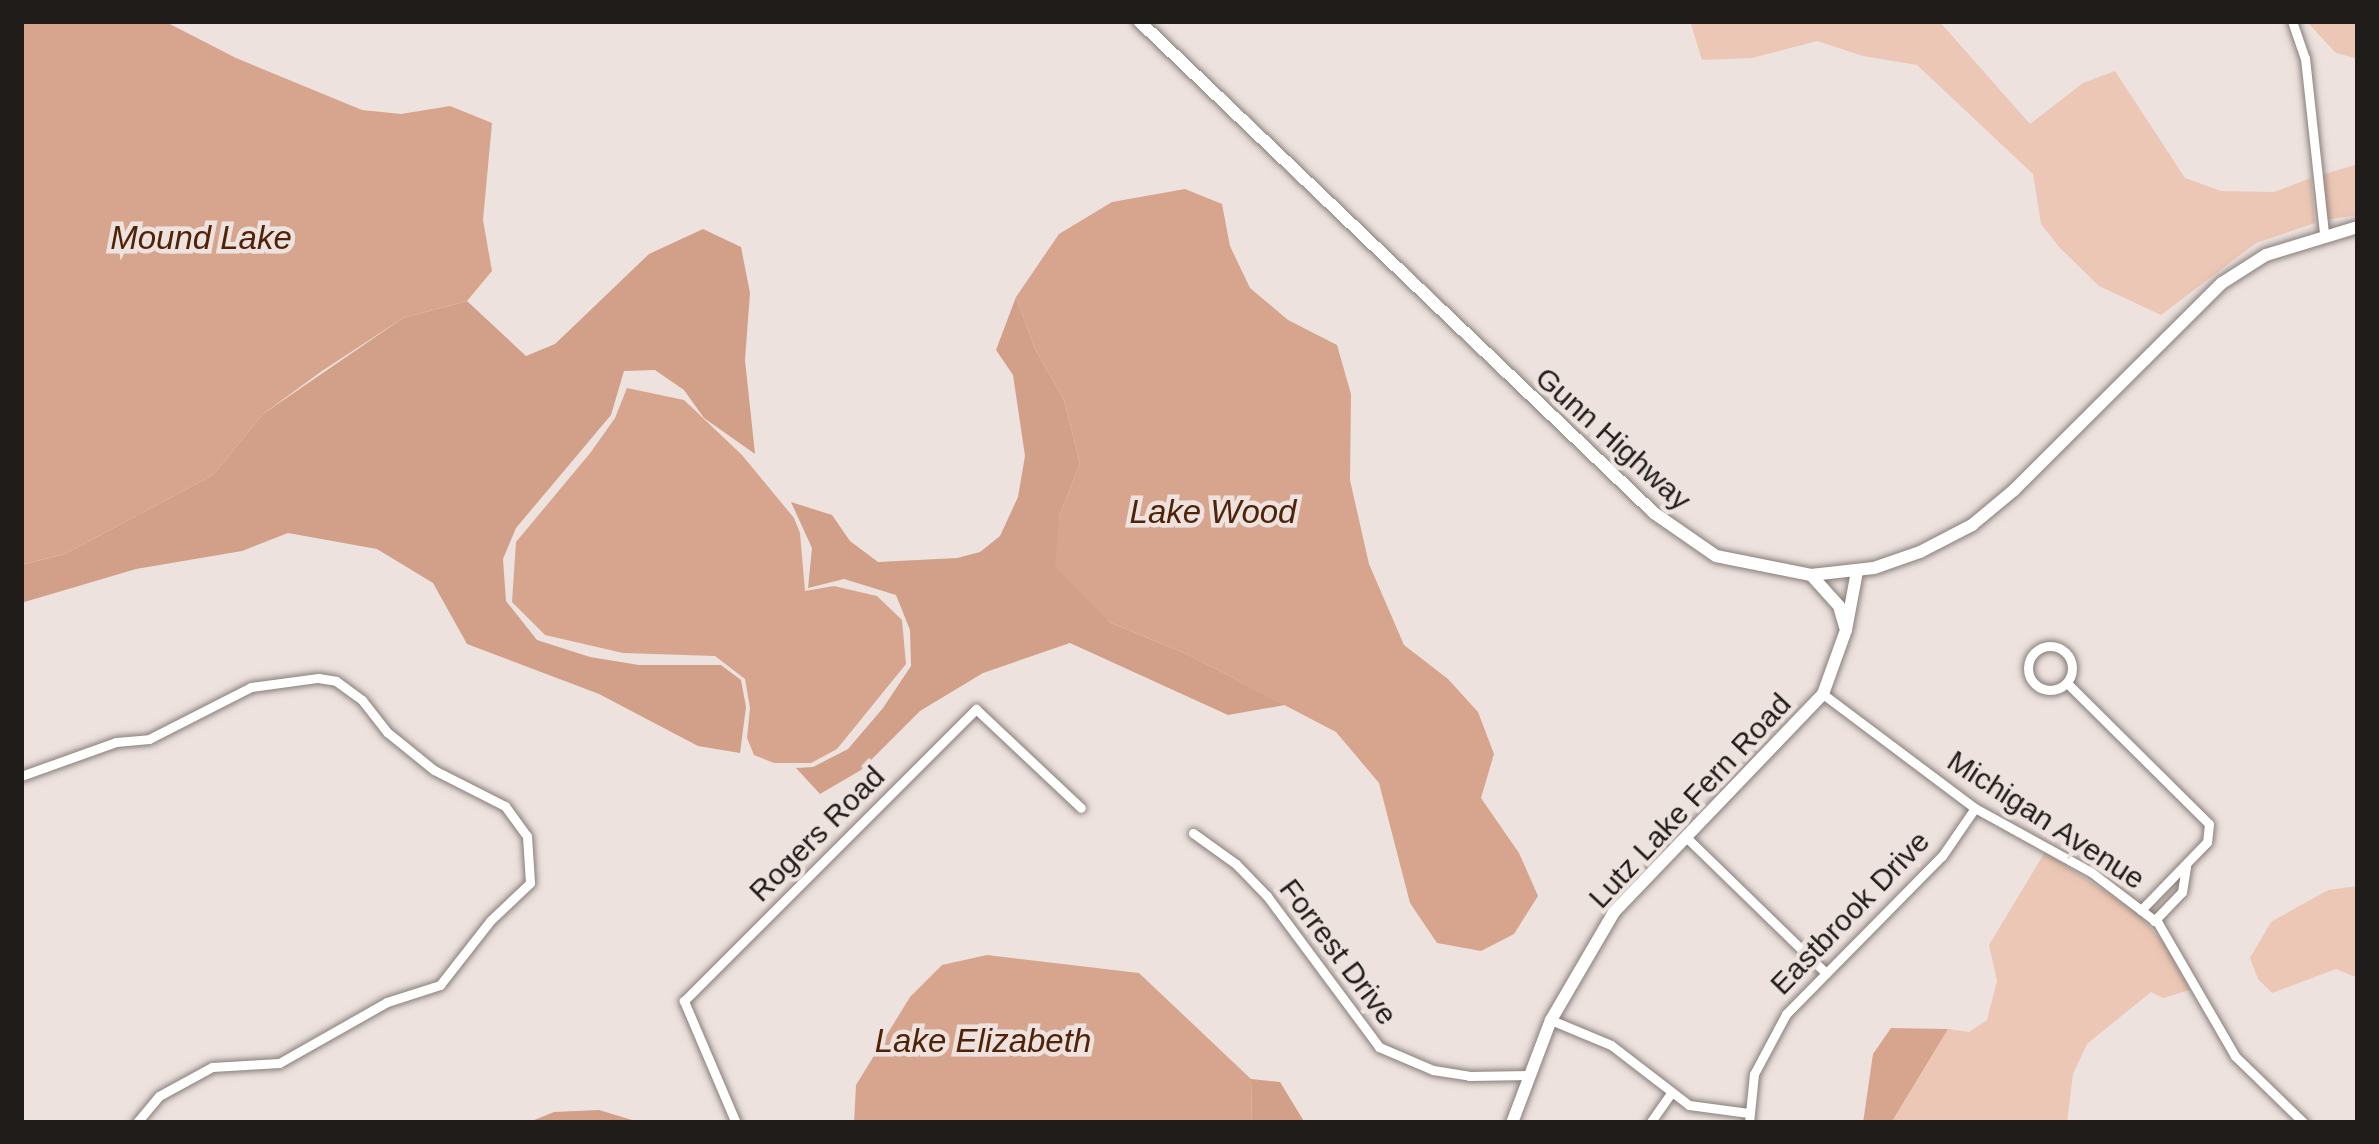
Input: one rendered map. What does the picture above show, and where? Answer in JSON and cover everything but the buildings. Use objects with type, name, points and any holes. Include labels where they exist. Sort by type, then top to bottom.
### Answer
[{"type":"main road","name":"Gunn Highway","points":[[1139,21],[1654,514],[1716,556],[1810,575],[1857,571],[1920,552],[1972,525],[2014,490],[2222,283],[2266,255],[2358,227]]},
{"type":"main road","name":"Lutz Lake Fern Road","points":[[1512,1123],[1551,1020],[1614,912],[1822,694],[1846,630],[1857,571]]},
{"type":"main road","points":[[1810,575],[1839,606],[1846,630]]},
{"type":"street","points":[[2292,21],[2305,58],[2324,234]]},
{"type":"street","points":[[2057,646],[2069,655],[2072,669],[2067,683],[2047,690],[2034,683],[2028,663],[2036,651],[2057,646]]},
{"type":"street","points":[[21,776],[116,742],[149,739],[259,684],[318,678],[336,681],[362,700],[387,732],[434,770],[505,806],[526,836],[530,883],[490,921],[440,985],[387,1002],[279,1063],[212,1067],[159,1096],[136,1123]]},
{"type":"street","points":[[2067,683],[2205,816],[2206,842],[2141,910]]},
{"type":"street","name":"Michigan Avenue","points":[[1822,694],[1975,808],[2092,872],[2154,921],[2235,1056],[2304,1123]]},
{"type":"street","name":"Rogers Road","points":[[736,1123],[684,1001],[976,709],[1081,808]]},
{"type":"street","name":"Eastbrook Drive","points":[[1749,1118],[1754,1074],[1767,1042],[1826,973],[1942,856],[1975,808]]},
{"type":"street","name":"Forrest Drive","points":[[1192,833],[1237,864],[1267,896],[1379,1047],[1433,1070],[1469,1076],[1530,1075]]},
{"type":"street","points":[[1687,838],[1826,973]]},
{"type":"street","points":[[2154,921],[2182,892],[2186,866]]},
{"type":"street","points":[[1551,1020],[1611,1046],[1670,1094],[1710,1112],[1749,1118]]},
{"type":"street","points":[[1650,1123],[1670,1094]]},
{"type":"shaded area","points":[[1690,21],[1939,21],[2030,124],[2083,83],[2115,71],[2185,178],[2221,191],[2274,192],[2311,178],[2315,223],[2256,243],[2161,315],[2099,286],[2060,248],[2041,224],[2033,174],[1917,65],[1863,56],[1817,41],[1752,58],[1702,60]]},
{"type":"shaded area","points":[[2306,21],[2358,21],[2358,59],[2336,53]]},
{"type":"shaded area","points":[[2358,164],[2358,215],[2325,220],[2321,175]]},
{"type":"shaded area","points":[[703,229],[741,247],[750,293],[745,360],[755,454],[704,418],[684,390],[655,370],[624,371],[611,415],[516,528],[503,559],[506,601],[537,640],[590,657],[639,665],[721,665],[741,680],[746,707],[740,753],[698,746],[599,694],[467,644],[433,583],[377,549],[288,533],[242,551],[136,569],[21,603],[21,565],[65,554],[213,475],[263,414],[403,318],[467,301],[526,356],[555,344],[649,254]]},
{"type":"shaded area","points":[[1016,297],[1035,349],[1064,400],[1080,463],[1059,517],[1109,622],[1187,654],[1285,705],[1228,715],[1070,643],[983,673],[920,711],[861,770],[820,794],[796,768],[813,767],[848,749],[883,708],[911,666],[910,630],[896,595],[844,579],[808,588],[812,548],[791,502],[832,515],[850,541],[878,562],[957,558],[980,552],[1000,536],[1018,497],[1025,456],[1013,375],[996,350]]},
{"type":"shaded area","points":[[2045,852],[2136,912],[2165,944],[2190,990],[2163,998],[2151,992],[2087,1044],[2073,1074],[2067,1123],[1891,1123],[1948,1029],[1969,1032],[1987,1020],[1997,981],[1989,945]]},
{"type":"shaded area","points":[[2358,886],[2358,978],[2336,969],[2272,993],[2258,979],[2250,958],[2271,922],[2328,890]]},
{"type":"shaded area","points":[[1251,1079],[1280,1082],[1305,1123],[1252,1123]]},
{"type":"shaded area","points":[[599,1110],[642,1123],[527,1123],[554,1112]]},
{"type":"water","name":"Mound Lake","points":[[21,21],[164,21],[236,58],[362,110],[401,114],[450,106],[492,123],[483,220],[492,271],[467,301],[403,318],[263,414],[213,475],[65,554],[21,565]]},
{"type":"water","name":"Lake Wood","points":[[1185,189],[1222,204],[1230,246],[1250,288],[1288,320],[1337,345],[1351,394],[1350,480],[1369,564],[1404,645],[1448,679],[1478,712],[1494,754],[1481,798],[1519,853],[1538,896],[1514,934],[1481,951],[1437,943],[1410,903],[1379,783],[1336,732],[1187,654],[1109,622],[1055,566],[1059,517],[1080,463],[1064,400],[1035,349],[1016,297],[1059,234],[1112,202]]},
{"type":"water","points":[[627,388],[684,400],[742,455],[794,518],[800,533],[805,591],[834,586],[877,596],[902,620],[906,664],[837,749],[811,763],[774,763],[754,755],[747,738],[750,708],[745,679],[715,656],[623,653],[545,635],[512,602],[516,542],[591,452],[615,418]]},
{"type":"water","name":"Lake Elizabeth","points":[[987,955],[1139,973],[1251,1079],[1252,1123],[854,1123],[856,1085],[910,997],[942,965]]},
{"type":"water","points":[[1891,1028],[1948,1029],[1891,1123],[1863,1123],[1873,1054]]}]
